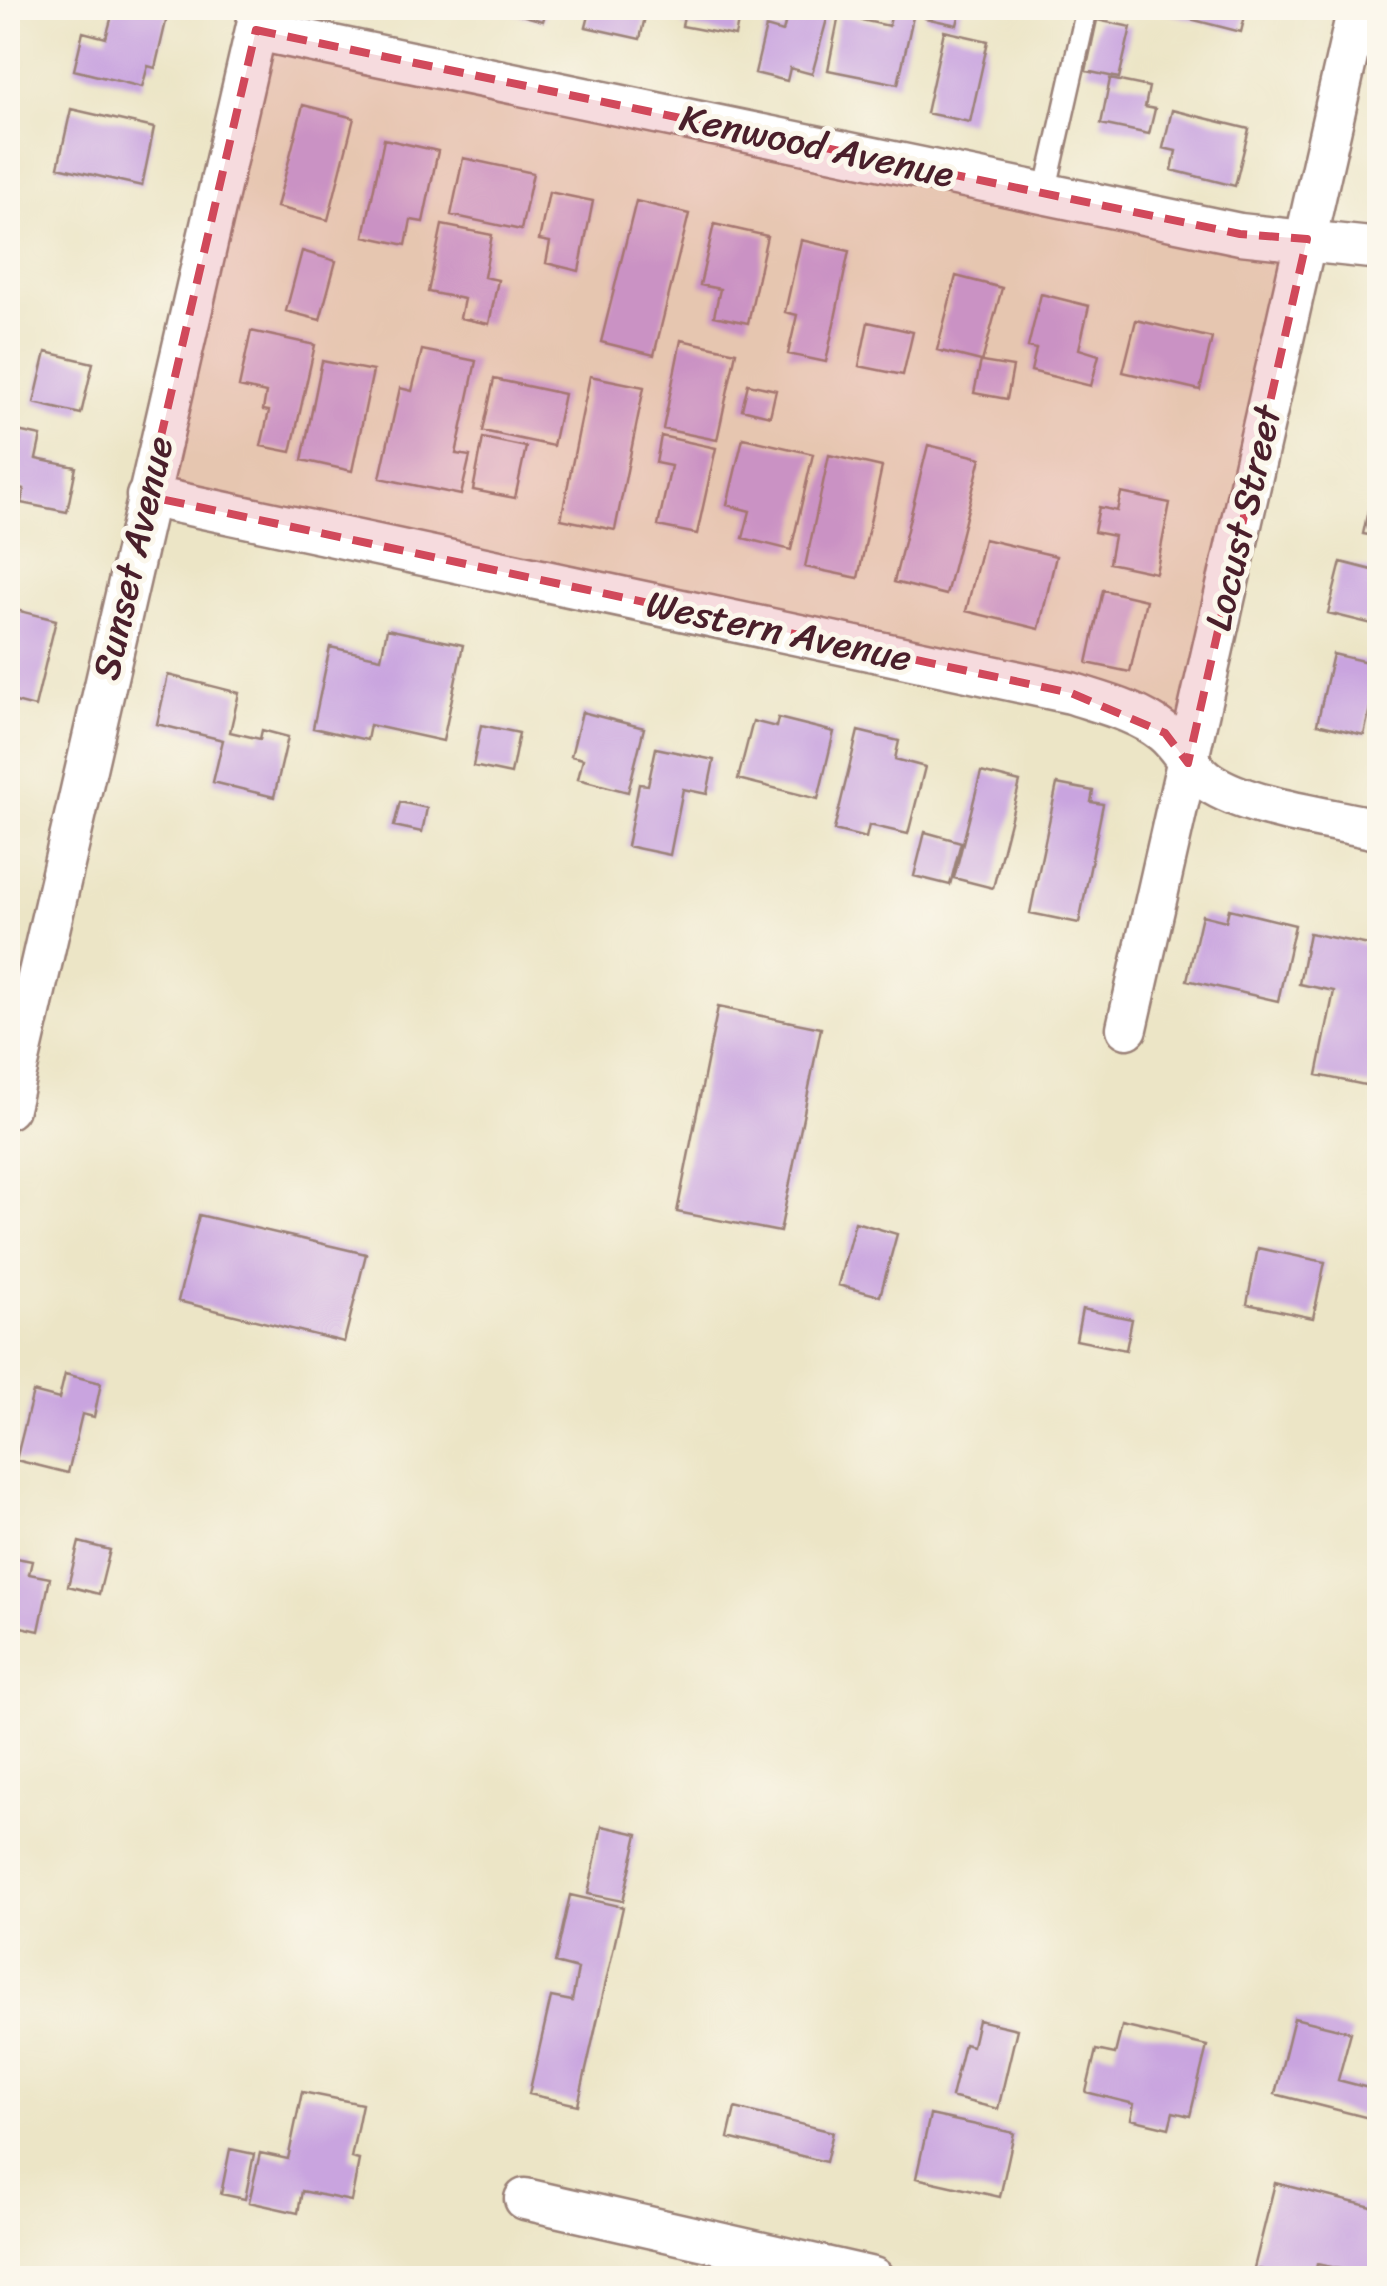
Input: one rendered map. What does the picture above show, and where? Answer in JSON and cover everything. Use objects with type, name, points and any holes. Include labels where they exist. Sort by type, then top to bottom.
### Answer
[{"type":"street","name":"Locust Street","points":[[1127,1028],[1358,8]]},
{"type":"street","name":"Kenwood Avenue","points":[[259,18],[1045,194],[1240,234],[1380,249]]},
{"type":"street","name":"Sunset Avenue","points":[[8,1108],[259,18]]},
{"type":"street","name":"Western Avenue","points":[[147,496],[1070,693],[1132,714],[1164,733],[1207,781],[1234,796],[1380,830]]},
{"type":"street","points":[[525,2198],[874,2278]]},
{"type":"lane","points":[[1045,194],[1087,8]]},
{"type":"highlighted area","points":[[256,30],[1240,234],[1307,239],[1188,763],[1165,733],[1071,693],[147,496]]},
{"type":"building","points":[[114,8],[168,13],[155,68],[148,66],[142,87],[74,70],[83,32],[106,38]]},
{"type":"building","points":[[495,8],[547,8],[543,21]]},
{"type":"building","points":[[591,8],[647,8],[640,39],[586,27]]},
{"type":"building","points":[[686,8],[741,8],[735,36],[682,26]]},
{"type":"building","points":[[789,8],[830,8],[812,74],[790,68],[787,81],[755,73],[766,27],[783,32]]},
{"type":"building","points":[[893,8],[915,8],[898,84],[828,70],[839,15],[889,26]]},
{"type":"building","points":[[927,8],[961,8],[957,25],[925,18]]},
{"type":"building","points":[[1147,8],[1247,8],[1241,32]]},
{"type":"building","points":[[1097,20],[1131,27],[1119,78],[1086,71]]},
{"type":"building","points":[[944,31],[988,41],[970,122],[926,113]]},
{"type":"building","points":[[1110,79],[1149,87],[1145,107],[1155,109],[1149,134],[1101,124]]},
{"type":"building","points":[[303,105],[354,118],[328,220],[277,207]]},
{"type":"building","points":[[71,109],[154,128],[142,186],[58,167]]},
{"type":"building","points":[[1172,110],[1249,129],[1235,186],[1172,170],[1176,151],[1163,148]]},
{"type":"building","points":[[384,139],[438,151],[423,222],[411,220],[406,245],[364,236]]},
{"type":"building","points":[[463,158],[533,173],[521,230],[451,215]]},
{"type":"building","points":[[549,192],[593,201],[579,271],[546,263],[550,242],[539,240]]},
{"type":"building","points":[[636,201],[689,214],[654,355],[601,342]]},
{"type":"building","points":[[714,224],[767,236],[748,323],[714,316],[720,289],[700,285]]},
{"type":"building","points":[[442,225],[492,235],[484,277],[498,280],[489,324],[460,318],[464,299],[428,292]]},
{"type":"building","points":[[801,240],[849,251],[826,362],[788,354],[797,315],[785,312]]},
{"type":"building","points":[[302,251],[336,261],[320,320],[286,311]]},
{"type":"building","points":[[956,276],[1002,288],[982,362],[1013,367],[1007,399],[974,393],[981,361],[937,350]]},
{"type":"building","points":[[1041,294],[1089,306],[1079,349],[1099,355],[1091,386],[1031,371],[1036,349],[1028,347]]},
{"type":"building","points":[[1136,320],[1212,338],[1200,390],[1123,372]]},
{"type":"building","points":[[868,322],[913,332],[903,375],[859,366]]},
{"type":"building","points":[[251,331],[315,345],[291,452],[261,446],[269,411],[263,410],[266,393],[239,387]]},
{"type":"building","points":[[681,340],[736,352],[717,440],[663,429]]},
{"type":"building","points":[[422,350],[476,361],[456,454],[470,456],[461,495],[380,478],[400,388],[412,391]]},
{"type":"building","points":[[46,352],[93,363],[81,414],[34,403]]},
{"type":"building","points":[[322,361],[373,371],[352,471],[302,460]]},
{"type":"building","points":[[590,376],[644,387],[615,530],[561,519]]},
{"type":"building","points":[[494,379],[564,394],[553,446],[483,431]]},
{"type":"building","points":[[748,384],[776,390],[770,416],[742,409]]},
{"type":"building","points":[[8,429],[41,436],[36,459],[76,467],[67,512],[21,503],[24,489],[8,486]]},
{"type":"building","points":[[661,436],[716,448],[697,534],[658,526],[671,466],[656,463]]},
{"type":"building","points":[[483,438],[526,447],[515,498],[473,490]]},
{"type":"building","points":[[743,438],[813,454],[791,550],[743,538],[750,511],[727,505]]},
{"type":"building","points":[[928,445],[981,458],[946,595],[894,582]]},
{"type":"building","points":[[829,455],[882,467],[858,578],[805,567]]},
{"type":"building","points":[[1380,463],[1380,537],[1363,534]]},
{"type":"building","points":[[1121,493],[1170,503],[1156,573],[1109,563],[1114,536],[1094,532],[1099,507],[1117,511]]},
{"type":"building","points":[[984,539],[1056,556],[1039,629],[966,611]]},
{"type":"building","points":[[1341,562],[1380,572],[1380,626],[1328,613]]},
{"type":"building","points":[[1103,590],[1146,600],[1130,672],[1087,663]]},
{"type":"building","points":[[8,608],[56,620],[35,707],[8,700]]},
{"type":"building","points":[[387,629],[463,645],[443,741],[370,725],[367,740],[313,728],[330,647],[381,658]]},
{"type":"building","points":[[1333,654],[1380,665],[1380,696],[1373,694],[1364,735],[1317,724]]},
{"type":"building","points":[[168,675],[239,693],[230,732],[260,739],[262,730],[288,737],[274,797],[213,782],[223,740],[157,724]]},
{"type":"building","points":[[582,712],[644,728],[628,792],[578,779],[583,759],[571,756]]},
{"type":"building","points":[[778,718],[834,732],[818,799],[738,779],[753,721],[776,727]]},
{"type":"building","points":[[481,725],[519,733],[511,774],[473,766]]},
{"type":"building","points":[[858,731],[899,741],[895,759],[925,767],[908,834],[869,825],[866,838],[834,830]]},
{"type":"building","points":[[656,748],[714,760],[707,794],[683,789],[670,855],[627,846],[639,784],[648,785]]},
{"type":"building","points":[[981,772],[1020,782],[993,888],[954,878]]},
{"type":"building","points":[[1057,784],[1093,791],[1091,802],[1103,804],[1079,923],[1030,913]]},
{"type":"building","points":[[400,802],[427,808],[422,832],[394,826]]},
{"type":"building","points":[[925,832],[961,842],[950,885],[914,876]]},
{"type":"building","points":[[1229,909],[1295,925],[1278,1001],[1187,980],[1202,915],[1226,921]]},
{"type":"building","points":[[1378,929],[1380,1041],[1370,1086],[1317,1075],[1334,991],[1299,984],[1309,933],[1374,946]]},
{"type":"building","points":[[718,1007],[821,1028],[780,1232],[677,1212]]},
{"type":"building","points":[[199,1215],[366,1254],[344,1342],[178,1301]]},
{"type":"building","points":[[855,1222],[897,1234],[880,1296],[838,1285]]},
{"type":"building","points":[[1258,1248],[1325,1262],[1313,1318],[1247,1304]]},
{"type":"building","points":[[1082,1309],[1132,1319],[1126,1350],[1076,1340]]},
{"type":"building","points":[[65,1374],[101,1383],[94,1417],[82,1414],[68,1473],[16,1460],[33,1392],[59,1399]]},
{"type":"building","points":[[79,1542],[110,1550],[99,1594],[68,1586]]},
{"type":"building","points":[[11,1557],[32,1561],[29,1574],[50,1578],[39,1631],[8,1624]]},
{"type":"building","points":[[602,1826],[638,1834],[623,1901],[588,1894]]},
{"type":"building","points":[[570,1895],[623,1907],[578,2105],[529,2094],[551,1997],[572,2001],[578,1969],[555,1963]]},
{"type":"building","points":[[1294,2018],[1351,2032],[1338,2080],[1376,2090],[1369,2118],[1275,2094]]},
{"type":"building","points":[[978,2020],[1017,2029],[998,2109],[951,2097],[964,2044],[972,2046]]},
{"type":"building","points":[[1122,2026],[1207,2046],[1190,2116],[1173,2112],[1169,2128],[1131,2119],[1134,2104],[1086,2092],[1096,2050],[1115,2054]]},
{"type":"building","points":[[302,2092],[362,2104],[351,2158],[359,2160],[351,2201],[302,2191],[298,2213],[249,2202],[260,2153],[288,2159]]},
{"type":"building","points":[[735,2108],[833,2132],[826,2162],[728,2138]]},
{"type":"building","points":[[930,2115],[1014,2133],[1000,2197],[916,2178]]},
{"type":"building","points":[[230,2149],[254,2154],[245,2199],[221,2194]]},
{"type":"building","points":[[1275,2183],[1380,2209],[1380,2278],[1317,2264],[1314,2278],[1254,2268]]}]
